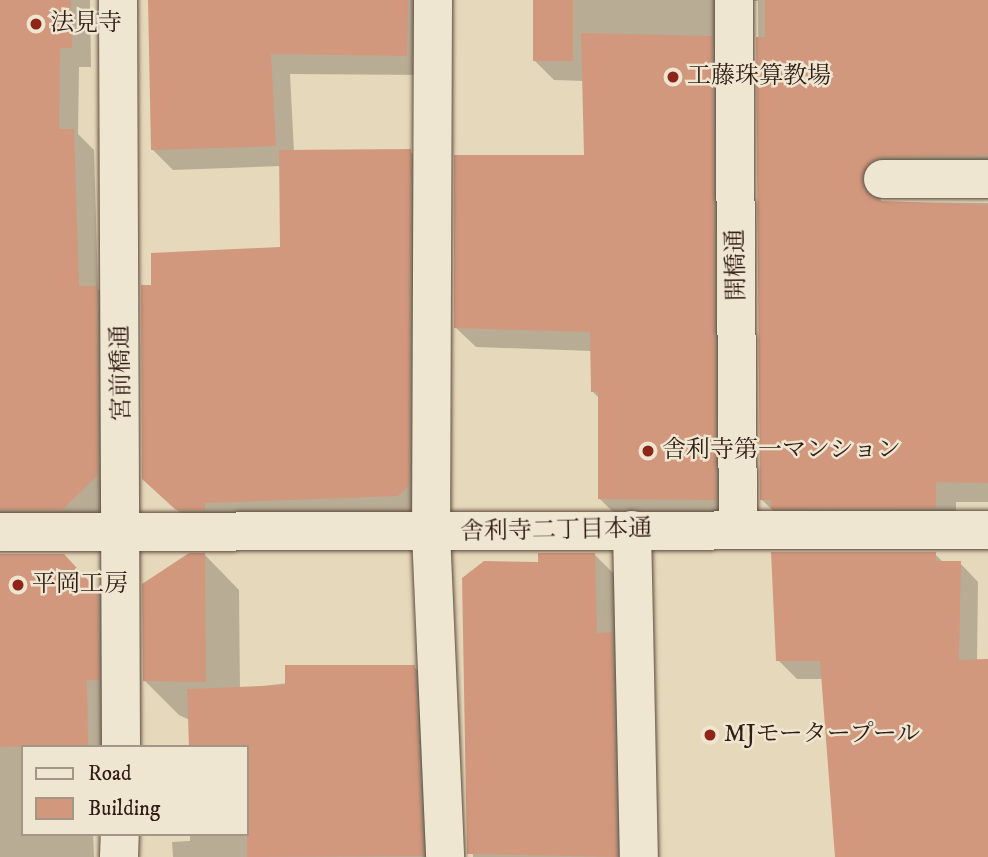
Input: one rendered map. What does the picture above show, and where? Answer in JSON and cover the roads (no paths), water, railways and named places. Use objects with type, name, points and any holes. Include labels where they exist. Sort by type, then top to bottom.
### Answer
[{"type":"street","name":"宮前橋通","points":[[118,0],[124,531],[121,745]]},
{"type":"street","points":[[433,0],[431,533],[444,857]]},
{"type":"street","name":"開橋通","points":[[734,0],[738,529]]},
{"type":"street","points":[[883,179],[988,179]]},
{"type":"street","name":"舎利寺二丁目本通","points":[[0,531],[431,533],[738,529],[988,530]]},
{"type":"street","points":[[632,530],[639,857]]},
{"type":"street","points":[[119,857],[120,836]]},
{"type":"place","name":"法見寺","points":[[36,24]]},
{"type":"place","name":"工藤珠算教場","points":[[673,77]]},
{"type":"place","name":"舎利寺第一マンション","points":[[648,451]]},
{"type":"place","name":"平岡工房","points":[[18,585]]},
{"type":"place","name":"MJモータープール","points":[[710,735]]}]
